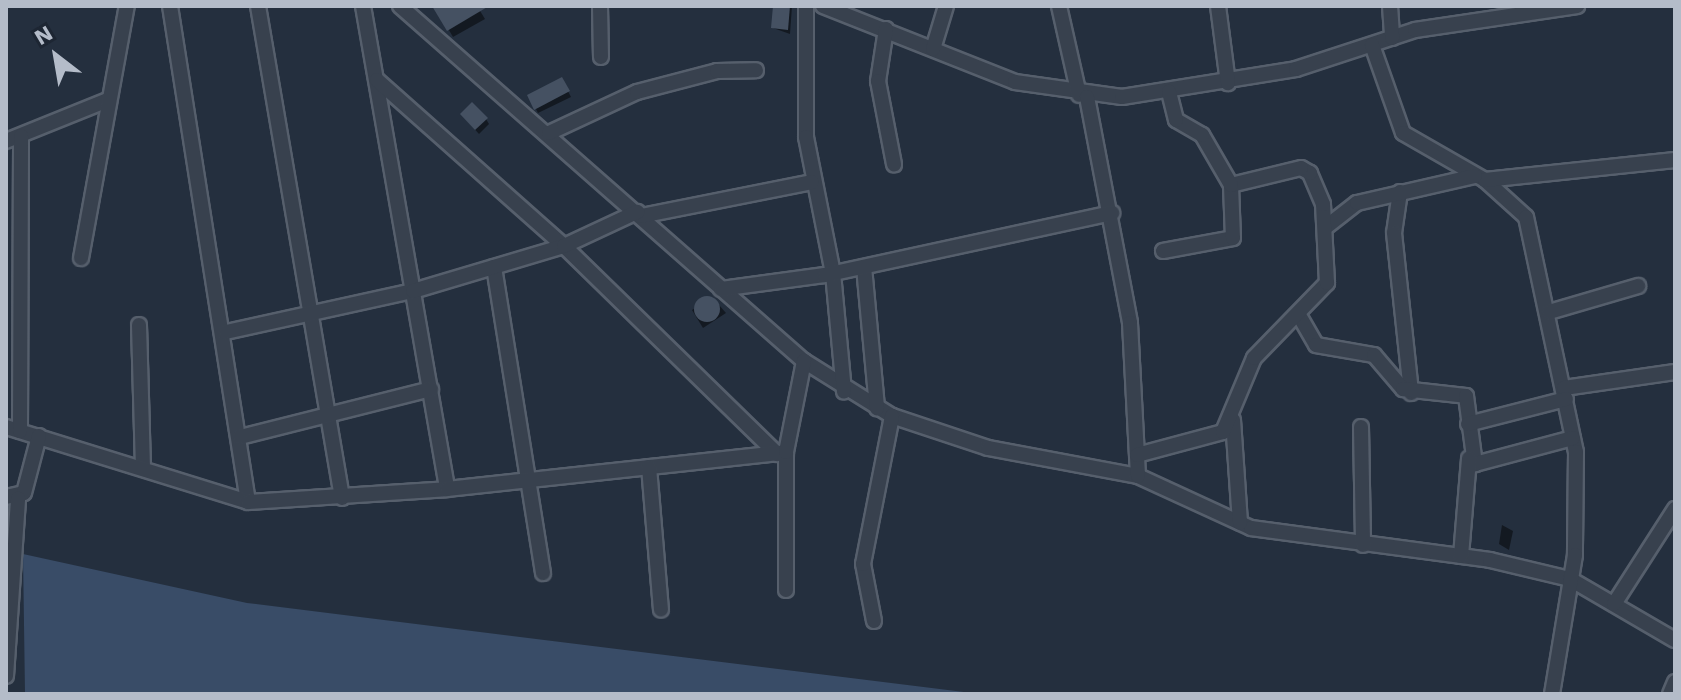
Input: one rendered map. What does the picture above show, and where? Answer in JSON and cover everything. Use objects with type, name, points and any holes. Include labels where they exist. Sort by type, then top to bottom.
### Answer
[{"type":"street","points":[[81,258],[127,6]]},
{"type":"street","points":[[170,6],[226,332],[248,502]]},
{"type":"street","points":[[258,6],[342,498]]},
{"type":"street","points":[[363,6],[447,489]]},
{"type":"street","points":[[400,6],[549,133],[804,361],[844,391],[892,416],[988,448],[1138,476],[1240,523],[1363,545],[1461,556],[1570,579],[1675,640]]},
{"type":"street","points":[[600,6],[601,57]]},
{"type":"street","points":[[806,6],[802,49],[812,182],[833,273],[844,391]]},
{"type":"street","points":[[823,6],[850,11],[1015,82],[1083,96],[1169,92],[1228,83],[1392,38],[1532,11],[1577,6]]},
{"type":"street","points":[[933,49],[946,6]]},
{"type":"street","points":[[1059,6],[1112,213],[1130,323],[1138,476]]},
{"type":"street","points":[[1218,6],[1228,83]]},
{"type":"street","points":[[1390,6],[1392,38]]},
{"type":"street","points":[[886,29],[878,81],[894,164]]},
{"type":"street","points":[[1372,45],[1403,133],[1480,178],[1526,217],[1549,312],[1573,438],[1570,579],[1552,694]]},
{"type":"street","points":[[549,133],[637,92],[717,71],[756,70]]},
{"type":"street","points":[[377,80],[564,246],[781,453]]},
{"type":"street","points":[[1163,251],[1233,238],[1231,185],[1202,135],[1176,120],[1169,92]]},
{"type":"street","points":[[6,141],[108,100]]},
{"type":"street","points":[[21,136],[12,298],[13,429],[143,465],[248,502],[342,498],[524,482],[781,453]]},
{"type":"street","points":[[1326,227],[1357,203],[1400,192],[1480,178],[1675,160]]},
{"type":"street","points":[[1231,185],[1306,169],[1326,227],[1327,283],[1300,317],[1254,358],[1232,402],[1240,523]]},
{"type":"street","points":[[226,332],[413,291],[564,246],[639,214],[812,182]]},
{"type":"street","points":[[1400,192],[1394,233],[1411,393]]},
{"type":"street","points":[[721,289],[864,267],[1112,213]]},
{"type":"street","points":[[494,267],[524,482],[543,573]]},
{"type":"street","points":[[864,267],[877,408]]},
{"type":"street","points":[[1549,312],[1638,286]]},
{"type":"street","points":[[1300,317],[1316,345],[1374,355],[1411,393],[1466,396],[1469,458],[1461,556]]},
{"type":"street","points":[[139,325],[143,465]]},
{"type":"street","points":[[786,590],[781,453],[804,361]]},
{"type":"street","points":[[1468,424],[1565,394],[1675,372]]},
{"type":"street","points":[[240,437],[329,418],[431,389]]},
{"type":"street","points":[[874,621],[863,564],[892,416]]},
{"type":"street","points":[[1137,455],[1217,436],[1233,420]]},
{"type":"street","points":[[1361,427],[1363,545]]},
{"type":"street","points":[[6,676],[12,497],[39,436]]},
{"type":"street","points":[[1469,458],[1491,464],[1573,438]]},
{"type":"street","points":[[649,467],[661,609]]},
{"type":"street","points":[[1614,604],[1675,509]]},
{"type":"street","points":[[1670,694],[1675,682]]},
{"type":"water","points":[[23,554],[247,603],[980,694],[25,694]]},
{"type":"building","points":[[432,6],[489,6],[447,31]]},
{"type":"building","points":[[773,6],[790,6],[788,30],[771,28]]},
{"type":"building","points":[[562,77],[570,91],[534,110],[527,95]]},
{"type":"building","points":[[472,102],[488,118],[475,130],[460,114]]},
{"type":"building","points":[[707,296],[716,300],[720,309],[716,318],[707,322],[698,318],[694,309],[698,300]]}]
